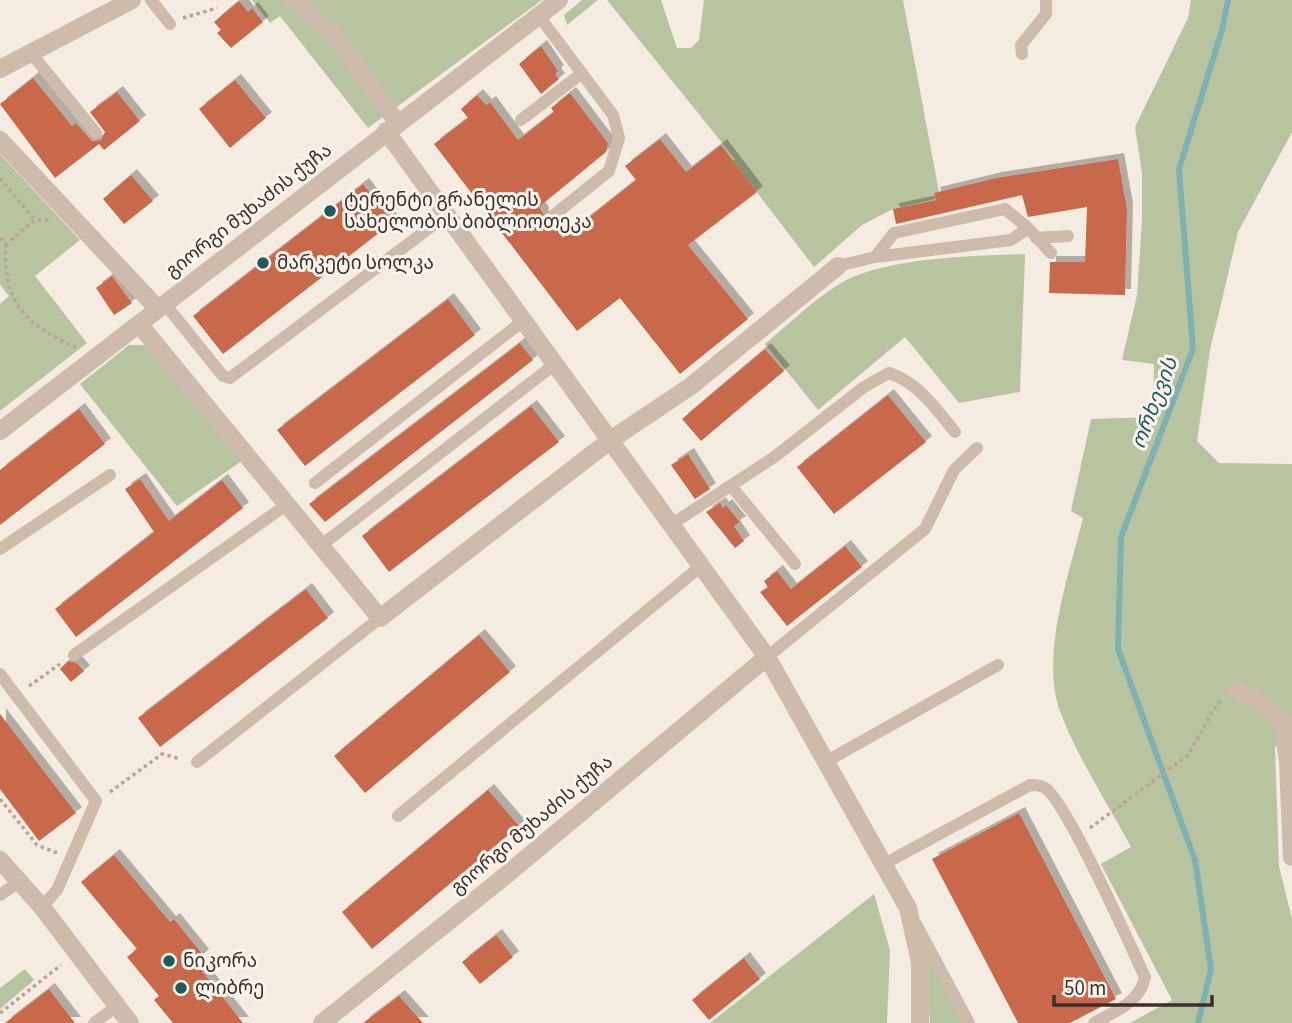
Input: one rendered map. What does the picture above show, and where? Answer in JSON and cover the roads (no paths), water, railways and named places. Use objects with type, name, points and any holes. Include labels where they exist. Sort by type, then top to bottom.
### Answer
[{"type":"street","points":[[99,18],[113,0]]},
{"type":"street","points":[[0,69],[132,0]]},
{"type":"street","points":[[292,0],[332,32],[448,214],[767,657],[908,908],[919,962],[920,1023]]},
{"type":"street","name":"გიორგი მუხაძის ქუჩა","points":[[0,431],[559,0]]},
{"type":"street","points":[[0,140],[161,307]]},
{"type":"street","points":[[139,324],[323,544],[380,618],[612,439],[691,386],[838,267]]},
{"type":"street","name":"გიორგი მუხაძის ქუჩა","points":[[322,1023],[505,876],[767,657]]},
{"type":"street","points":[[1236,690],[1257,699],[1282,721],[1288,762],[1292,857]]},
{"type":"street","points":[[0,860],[42,907],[130,1023]]},
{"type":"lane","points":[[151,0],[169,23]]},
{"type":"lane","points":[[1022,54],[1021,45],[1046,14],[1046,0]]},
{"type":"lane","points":[[539,16],[614,115],[619,138],[609,170],[549,219]]},
{"type":"lane","points":[[31,53],[96,133]]},
{"type":"lane","points":[[521,120],[582,73]]},
{"type":"lane","points":[[875,257],[894,233],[1004,209],[1051,253]]},
{"type":"lane","points":[[161,307],[223,376],[230,378],[448,214]]},
{"type":"lane","points":[[838,267],[875,257],[1011,240],[1032,233],[1068,236]]},
{"type":"lane","points":[[315,484],[523,321]]},
{"type":"lane","points":[[323,544],[555,364]]},
{"type":"lane","points":[[673,524],[773,458],[864,387],[889,373],[907,379],[926,396],[955,432]]},
{"type":"lane","points":[[767,657],[925,529],[954,470],[977,449]]},
{"type":"lane","points":[[0,549],[110,475]]},
{"type":"lane","points":[[731,486],[795,564]]},
{"type":"lane","points":[[74,655],[289,503]]},
{"type":"lane","points":[[398,816],[700,567]]},
{"type":"lane","points":[[197,762],[380,618]]},
{"type":"lane","points":[[827,761],[998,665]]},
{"type":"lane","points":[[0,674],[96,801],[57,890],[42,907]]},
{"type":"lane","points":[[884,864],[1030,785],[1044,786],[1054,797],[1078,838],[1145,977],[1143,989],[1131,1002],[1094,1023]]},
{"type":"lane","points":[[0,895],[20,881]]},
{"type":"lane","points":[[908,908],[970,1023]]},
{"type":"lane","points":[[94,1023],[117,1006]]},
{"type":"waterway","name":"ორხევის","points":[[1163,772],[1118,649],[1121,537],[1193,349],[1179,169],[1222,30],[1228,0]]},
{"type":"waterway","name":"ორხევის","points":[[1164,775],[1195,860],[1211,969],[1198,1023]]},
{"type":"place","name":"ტერენტი გრანელის სახელობის ბიბლიოთეკა","points":[[330,211]]},
{"type":"place","name":"მარკეტი სოლკა","points":[[263,263]]},
{"type":"place","name":"ნიკორა","points":[[169,961]]},
{"type":"place","name":"ლიბრე","points":[[181,988]]}]
